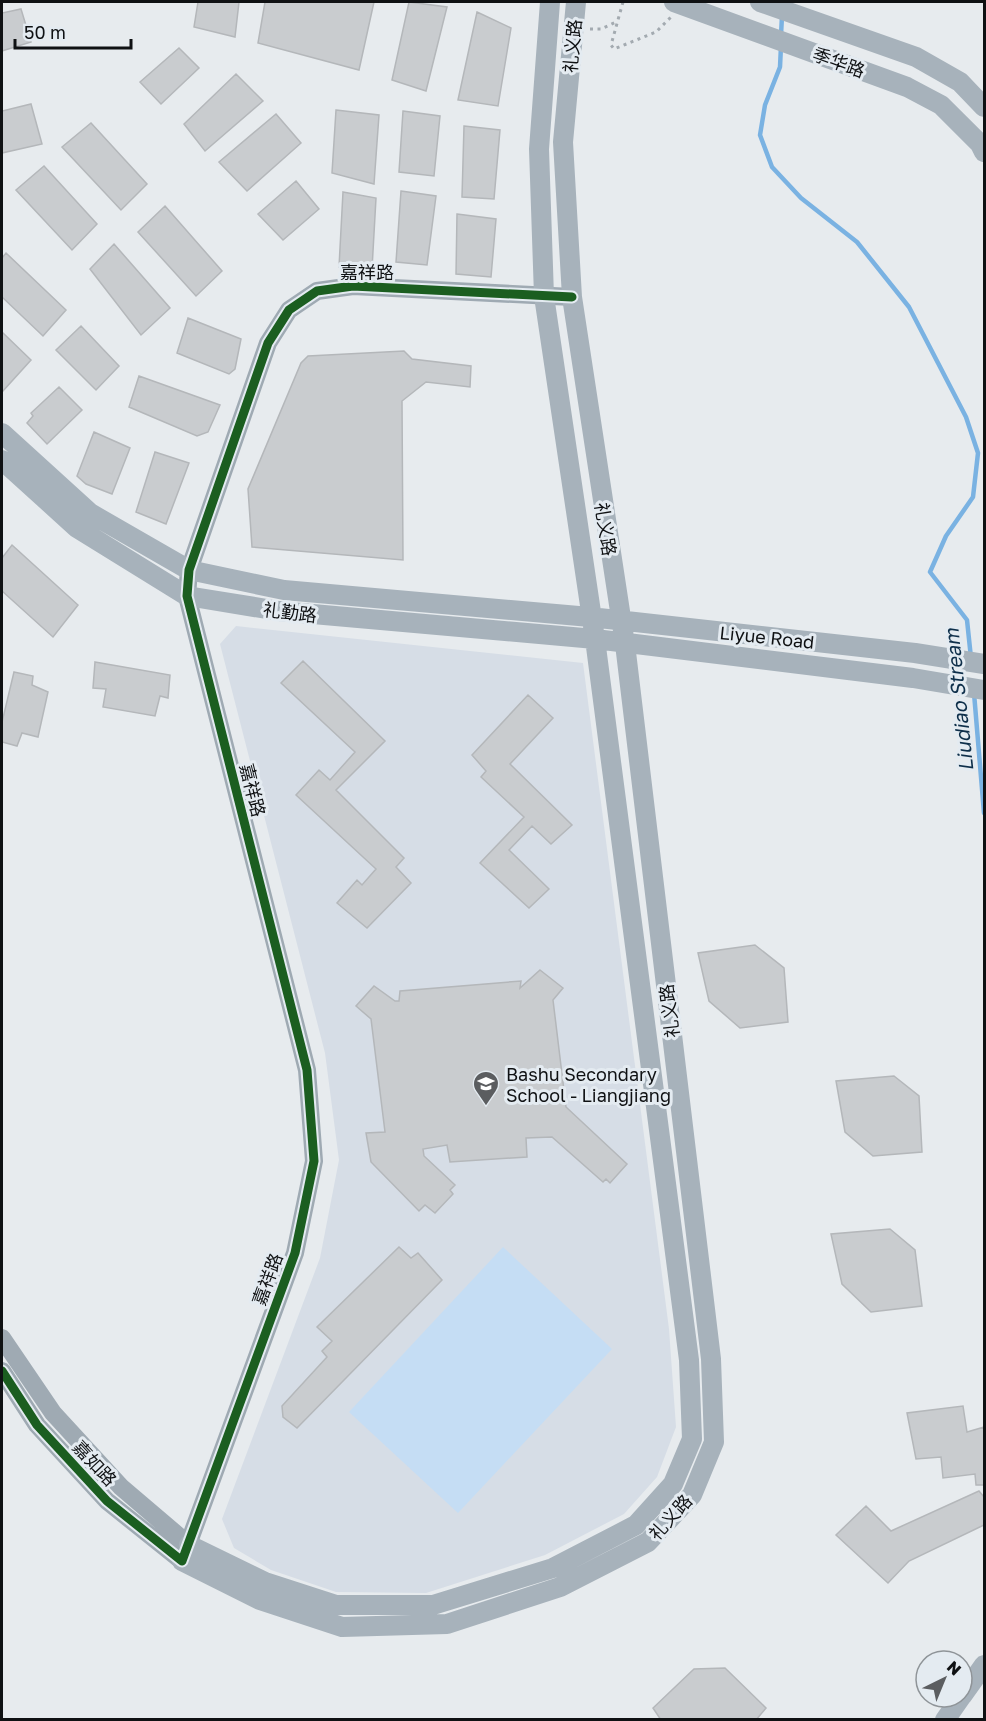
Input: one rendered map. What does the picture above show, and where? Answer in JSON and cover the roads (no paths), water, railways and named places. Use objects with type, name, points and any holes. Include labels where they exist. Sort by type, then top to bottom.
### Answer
[{"type":"main road","name":"礼义路","points":[[185,1553],[336,1605],[433,1605],[553,1568],[636,1525],[673,1485],[692,1439],[689,1360],[595,639],[544,296],[538,149],[550,2]]},
{"type":"main road","name":"礼义路","points":[[185,1553],[260,1600],[342,1627],[447,1624],[560,1587],[648,1542],[692,1495],[714,1442],[711,1359],[625,644],[572,297],[563,142],[576,2]]},
{"type":"main road","name":"季华路","points":[[760,2],[916,57],[960,82],[984,107]]},
{"type":"main road","name":"季华路","points":[[674,6],[907,87],[941,105],[980,144],[984,152]]},
{"type":"main road","name":"礼勤路","points":[[2,433],[90,513],[189,570],[284,590],[620,621]]},
{"type":"main road","name":"礼勤路","points":[[2,459],[77,528],[187,596],[279,612],[595,639],[625,644]]},
{"type":"main road","name":"Liyue Road","points":[[620,621],[915,652],[984,664]]},
{"type":"main road","name":"Liyue Road","points":[[625,644],[914,678],[984,690]]},
{"type":"main road","points":[[974,1679],[984,1665]]},
{"type":"street","name":"嘉祥路","points":[[185,1553],[295,1253],[314,1161],[307,1070],[187,596],[189,570],[268,343],[289,310],[317,291],[353,286],[572,297]]},
{"type":"street","name":"嘉如路","points":[[2,1338],[53,1413],[185,1553]]},
{"type":"street","name":"嘉如路","points":[[2,1371],[37,1425],[107,1501],[185,1553]]},
{"type":"waterway","name":"Liudiao Stream","points":[[781,35],[782,16]]},
{"type":"waterway","name":"Liudiao Stream","points":[[781,46],[780,67],[765,105],[760,135],[772,167],[801,198],[857,242],[909,307],[966,417],[978,453],[973,497],[946,536],[930,572],[967,620],[971,658]]},
{"type":"waterway","name":"Liudiao Stream","points":[[974,693],[984,813]]},
{"type":"place","name":"Bashu Secondary School - Liangjiang","points":[[486,1107]]}]
